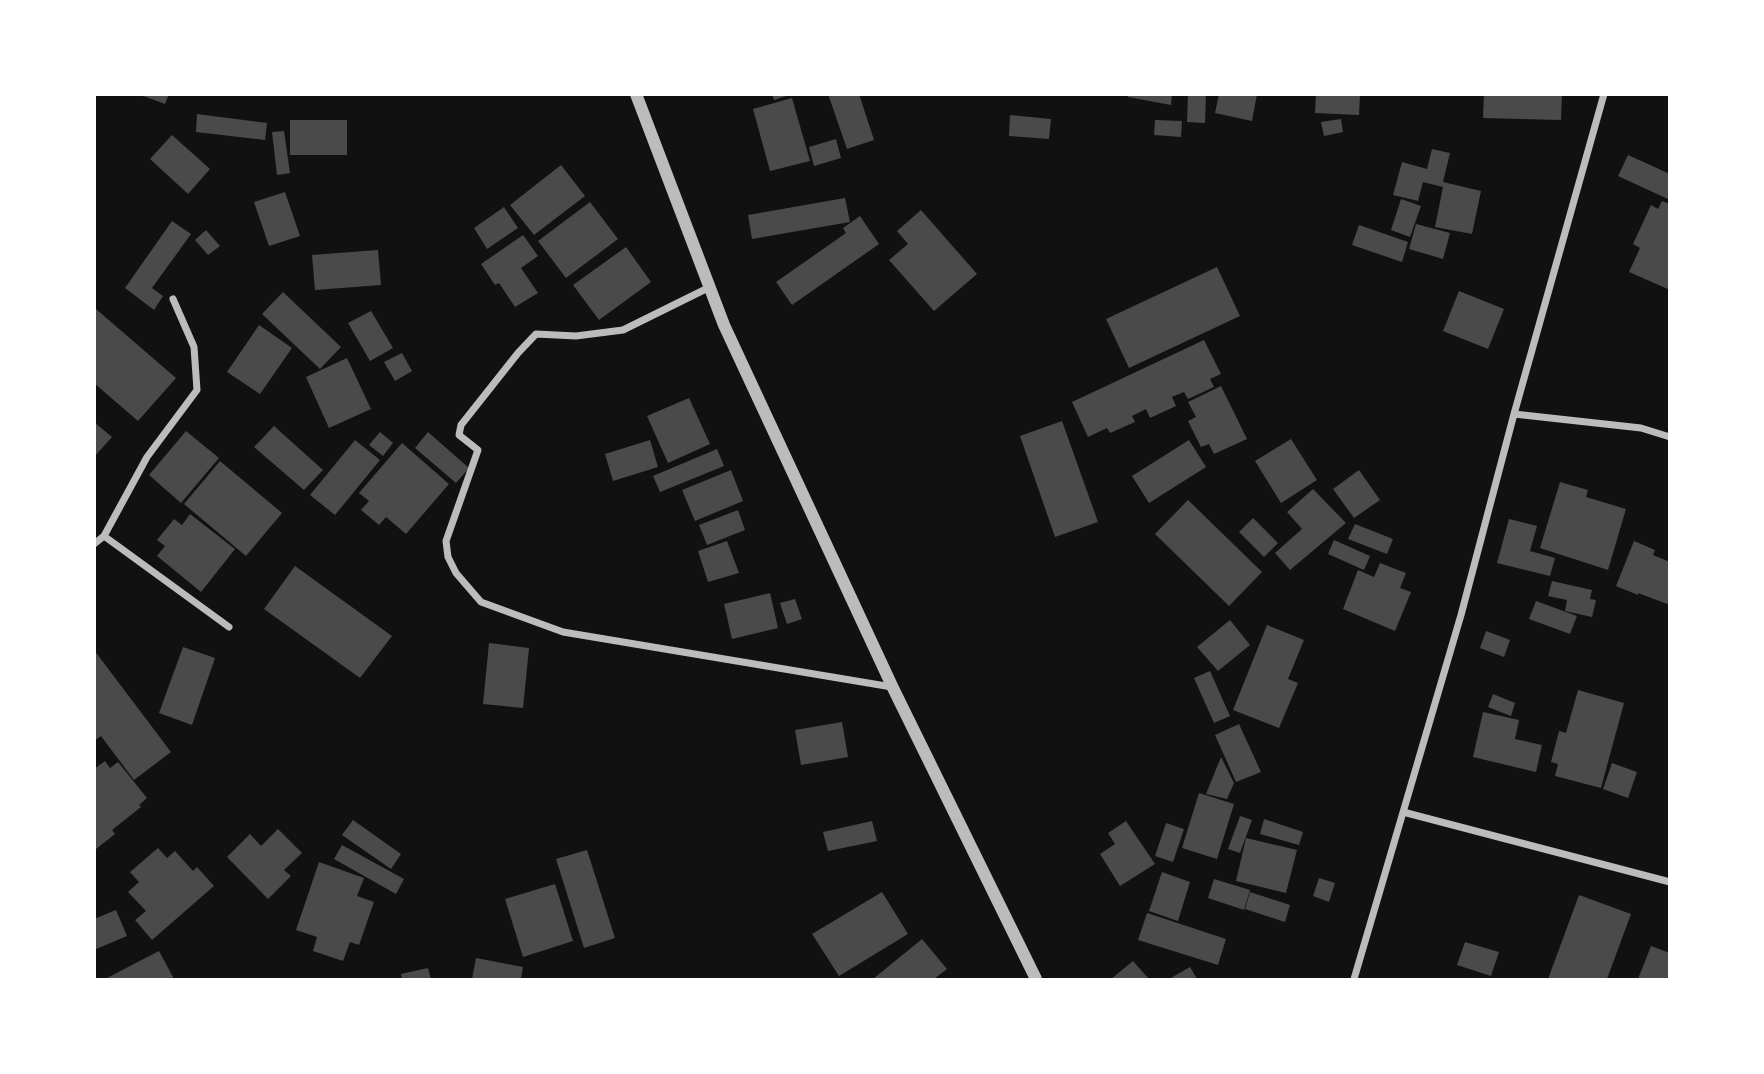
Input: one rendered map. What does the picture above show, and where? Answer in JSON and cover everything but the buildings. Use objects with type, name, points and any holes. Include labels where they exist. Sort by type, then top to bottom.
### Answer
[{"type":"street","points":[[636,94],[724,326],[893,688],[1036,979]]},
{"type":"street","points":[[1354,979],[1461,615],[1604,94]]},
{"type":"street","points":[[709,287],[623,330],[576,336],[536,334],[517,353],[461,425],[459,435],[478,450],[446,541],[448,557],[463,584],[481,602],[563,632],[893,688]]},
{"type":"street","points":[[94,544],[104,536],[147,457],[197,390],[194,347],[173,299]]},
{"type":"street","points":[[1514,414],[1641,429],[1670,437]]},
{"type":"street","points":[[104,536],[229,627]]},
{"type":"street","points":[[1403,812],[1670,882]]}]
